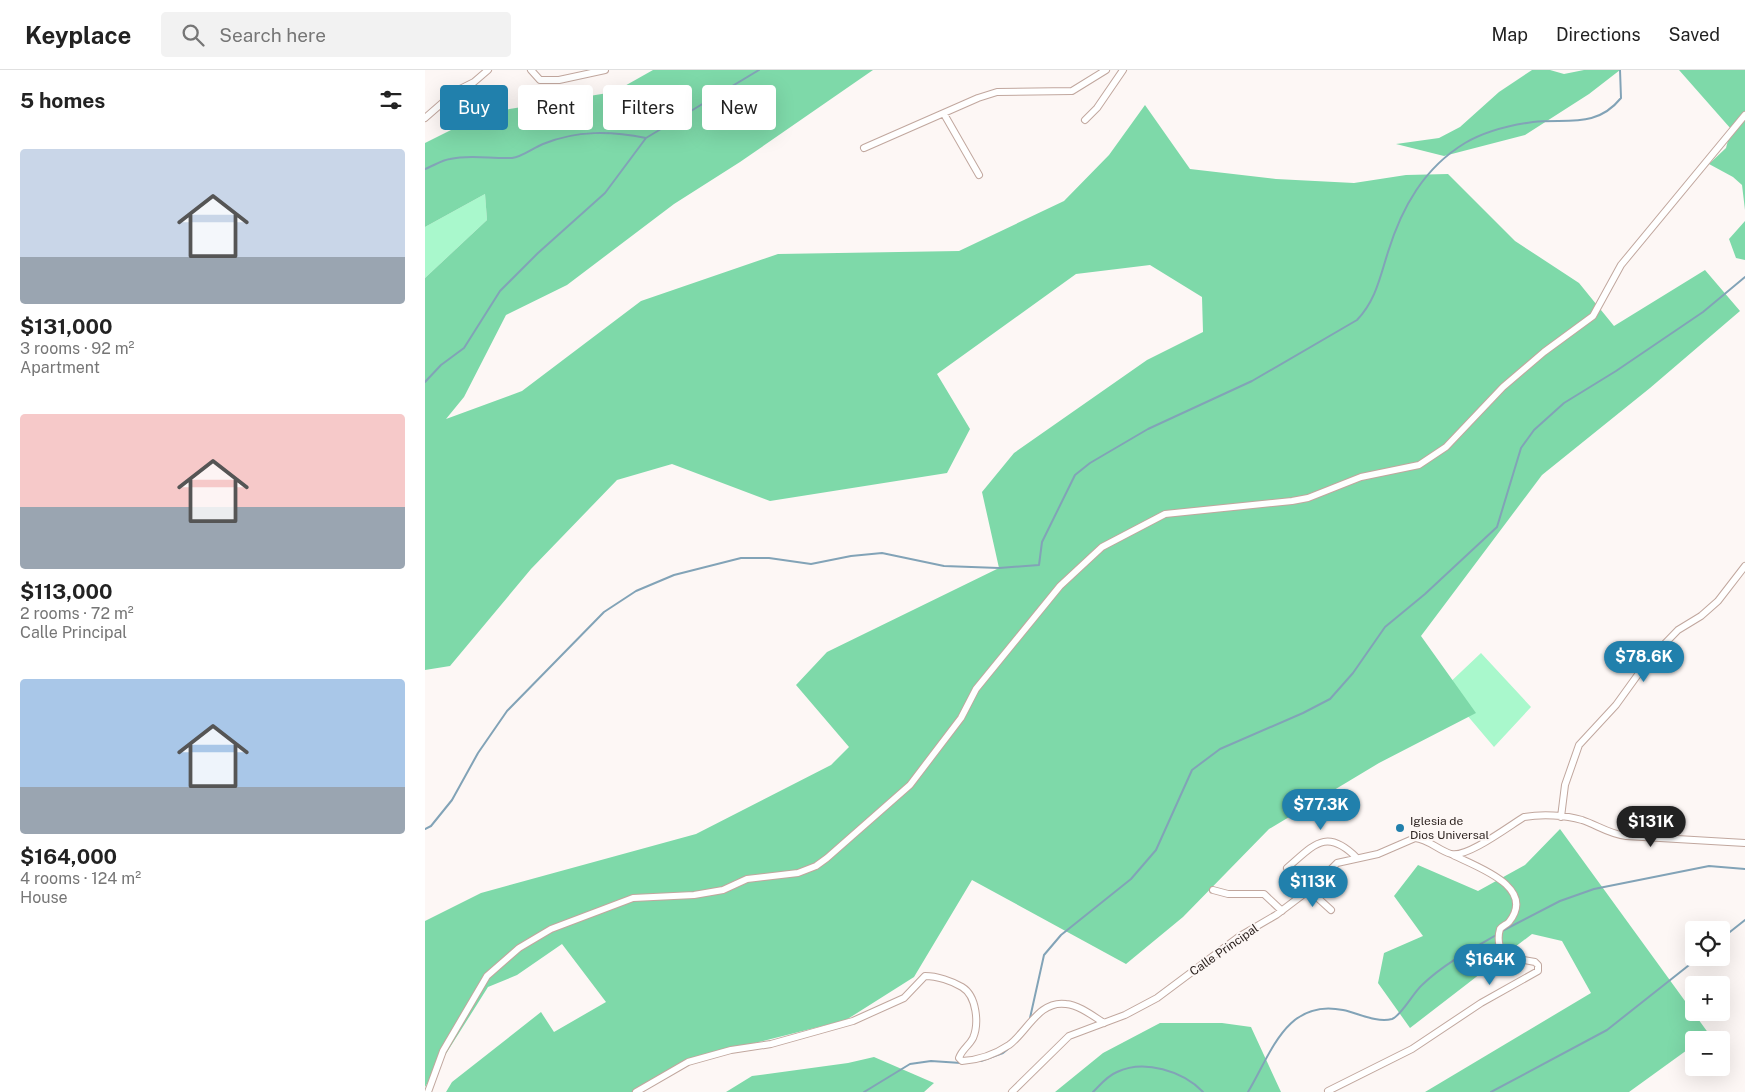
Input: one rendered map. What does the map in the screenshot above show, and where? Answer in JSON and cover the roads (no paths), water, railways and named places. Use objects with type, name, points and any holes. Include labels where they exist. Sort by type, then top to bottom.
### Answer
[{"type":"street","points":[[425,118],[456,91],[474,82],[488,70]]},
{"type":"street","points":[[531,70],[540,80],[559,80],[605,70]]},
{"type":"street","points":[[864,148],[978,98],[997,92],[1071,91],[1106,70]]},
{"type":"street","points":[[1085,120],[1097,108],[1123,70]]},
{"type":"street","points":[[944,114],[979,175]]},
{"type":"street","points":[[428,1092],[443,1051],[487,976],[519,948],[551,929],[628,899],[694,895],[723,890],[747,880],[798,873],[827,858],[910,785],[961,718],[976,688],[1060,586],[1102,547],[1165,514],[1292,501],[1314,496],[1361,477],[1411,468],[1428,462],[1446,447],[1503,387],[1543,352],[1593,316],[1621,265],[1745,115]]},
{"type":"street","points":[[1561,817],[1565,785],[1579,745],[1616,705],[1647,662],[1678,630],[1701,616],[1718,601],[1745,566]]},
{"type":"street","points":[[1450,854],[1465,852],[1524,817],[1561,817],[1584,821],[1609,832],[1626,836],[1745,843]]},
{"type":"street","name":"Calle Principal","points":[[1012,1092],[1069,1036],[1125,1015],[1157,998],[1240,936],[1282,911],[1309,890],[1337,863],[1378,854],[1415,838],[1495,877],[1512,890],[1516,903],[1509,922],[1499,929],[1498,940],[1501,949],[1507,957],[1535,962],[1538,965],[1538,972],[1481,1003],[1412,1050],[1328,1091]]},
{"type":"street","points":[[1287,868],[1315,845],[1323,841],[1336,842],[1357,858]]},
{"type":"street","points":[[1213,890],[1234,894],[1261,894],[1282,911]]},
{"type":"street","points":[[1309,890],[1331,910]]},
{"type":"street","points":[[636,1092],[677,1068],[696,1060],[731,1050],[771,1044],[853,1022],[904,998],[925,976],[935,976],[964,988],[976,1011],[976,1028],[972,1040],[959,1058],[962,1062],[983,1059],[1010,1044],[1036,1015],[1054,1005],[1067,1004],[1104,1023]]},
{"type":"waterway","points":[[425,382],[441,365],[464,348],[500,291],[538,253],[605,193],[646,138],[759,70]]},
{"type":"waterway","points":[[425,829],[431,826],[452,800],[478,753],[507,711],[604,612],[636,591],[674,575],[741,558],[769,558],[811,564],[851,556],[882,553],[944,566],[999,568],[1039,565],[1042,542],[1075,475],[1090,463],[1148,429],[1252,381],[1357,320],[1373,296],[1394,235],[1408,204],[1426,177],[1450,153],[1472,139],[1507,127],[1533,122],[1580,120],[1601,114],[1611,108],[1621,98],[1620,70]]},
{"type":"waterway","points":[[425,169],[444,161],[458,158],[512,158],[556,139],[581,134],[607,133],[646,138]]},
{"type":"waterway","points":[[1030,1018],[1044,955],[1061,935],[1131,879],[1156,850],[1192,770],[1220,749],[1303,713],[1330,699],[1353,673],[1385,627],[1425,594],[1497,527],[1521,448],[1534,430],[1564,403],[1616,371],[1703,312],[1745,277]]},
{"type":"waterway","points":[[1502,931],[1560,901],[1594,889],[1709,866],[1745,869]]},
{"type":"waterway","points":[[1730,932],[1745,920]]},
{"type":"waterway","points":[[1248,1092],[1273,1046],[1283,1032],[1307,1012],[1323,1009],[1343,1010],[1380,1020],[1392,1019],[1399,1014],[1418,989],[1431,977],[1459,957],[1498,934]]},
{"type":"waterway","points":[[1491,1092],[1607,1030],[1688,966]]},
{"type":"waterway","points":[[1019,1039],[1025,1032]]},
{"type":"waterway","points":[[981,1061],[1003,1053],[1008,1049]]},
{"type":"waterway","points":[[864,1092],[910,1064],[931,1061],[961,1063]]},
{"type":"waterway","points":[[1093,1092],[1113,1074],[1128,1068],[1139,1067],[1163,1069],[1174,1073],[1185,1078],[1203,1092]]},
{"type":"place","name":"Iglesia de Dios Universal","points":[[1400,828]]}]
